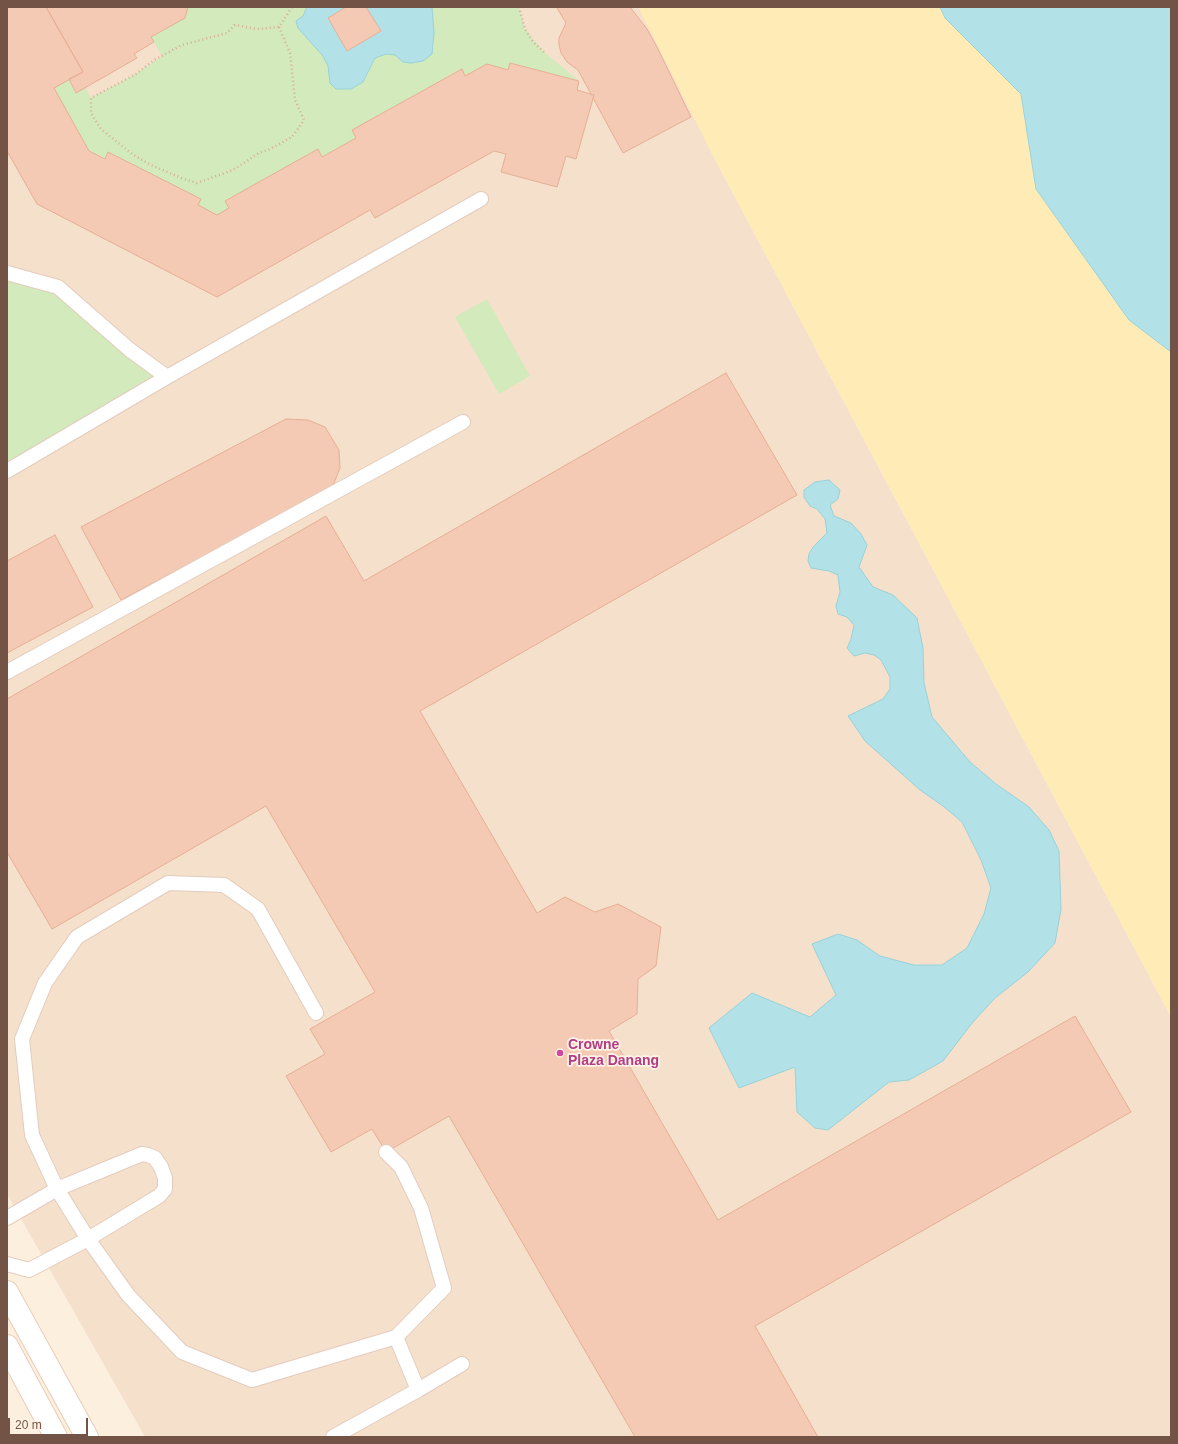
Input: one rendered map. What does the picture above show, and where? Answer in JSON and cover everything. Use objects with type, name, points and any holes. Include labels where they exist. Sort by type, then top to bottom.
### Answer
[{"type":"main road","points":[[7,1292],[87,1437]]},
{"type":"main road","points":[[7,1346],[56,1437]]},
{"type":"lane","points":[[7,471],[167,377],[481,199]]},
{"type":"lane","points":[[7,273],[58,287],[130,350],[167,377]]},
{"type":"lane","points":[[7,672],[463,422]]},
{"type":"lane","points":[[316,1013],[258,909],[224,885],[168,883],[77,937],[45,983],[22,1039],[32,1135],[57,1189],[88,1239],[128,1295],[182,1352],[252,1380],[396,1337],[444,1288],[421,1208],[401,1167],[386,1152]]},
{"type":"lane","points":[[7,1218],[57,1189],[142,1154],[155,1158],[161,1167],[165,1178],[165,1189],[159,1196],[88,1239],[29,1270],[7,1264]]},
{"type":"lane","points":[[396,1337],[418,1390]]},
{"type":"lane","points":[[332,1437],[462,1364]]},
{"type":"path","points":[[278,27],[290,53],[295,100],[304,120],[292,137],[254,156],[233,170],[197,183],[184,179],[151,165],[132,154],[101,129],[91,113],[91,98],[136,74],[154,60],[182,45],[227,33],[235,25],[256,29],[278,27],[292,7]]},
{"type":"path","points":[[519,7],[525,29],[533,42],[544,52]]},
{"type":"shaded area","points":[[7,7],[647,7],[710,150],[1171,1017],[1171,1437],[145,1437],[7,1194]]},
{"type":"green space","points":[[188,7],[307,7],[303,16],[296,21],[305,37],[315,45],[323,56],[328,66],[329,75],[363,82],[375,58],[386,54],[395,55],[403,62],[434,46],[432,7],[519,7],[525,29],[544,52],[579,81],[511,63],[508,70],[487,64],[465,76],[461,69],[352,130],[356,138],[322,157],[318,150],[225,201],[229,208],[217,215],[198,205],[200,199],[109,152],[105,159],[89,151],[54,88],[69,79],[76,93],[85,87],[91,98],[136,74],[162,56],[151,37],[185,18]]},
{"type":"green space","points":[[7,273],[58,287],[167,377],[7,470]]},
{"type":"green space","points":[[487,299],[530,376],[499,394],[455,317]]},
{"type":"sand","points":[[638,7],[940,7],[945,18],[1021,94],[1036,189],[1129,320],[1171,352],[1171,1017],[710,150]]},
{"type":"water","points":[[307,7],[432,7],[434,33],[432,54],[423,61],[411,63],[403,62],[395,55],[386,54],[375,58],[363,82],[351,89],[336,89],[330,83],[328,66],[323,56],[298,28],[296,21],[303,16]]},
{"type":"water","points":[[940,7],[1171,7],[1171,352],[1129,320],[1036,189],[1021,94],[945,18]]},
{"type":"water","points":[[829,480],[840,490],[838,499],[830,505],[834,516],[851,523],[861,534],[867,545],[859,567],[873,587],[893,595],[917,618],[923,648],[924,683],[932,717],[970,762],[996,784],[1029,807],[1049,830],[1059,851],[1061,909],[1055,943],[1028,972],[995,998],[973,1022],[943,1061],[909,1080],[889,1082],[828,1130],[815,1128],[797,1112],[795,1067],[739,1088],[709,1028],[752,993],[810,1017],[836,995],[812,944],[838,934],[857,940],[880,956],[914,965],[942,965],[967,948],[984,914],[991,888],[981,860],[962,822],[943,806],[920,790],[865,741],[848,716],[883,699],[890,689],[890,677],[881,660],[874,655],[865,653],[854,656],[847,648],[851,639],[854,625],[847,617],[838,614],[836,606],[840,592],[838,575],[829,571],[811,568],[808,561],[809,554],[813,547],[827,533],[825,519],[817,509],[810,506],[804,497],[804,490],[815,482]]},
{"type":"building","points":[[7,7],[46,7],[83,72],[54,88],[89,151],[105,159],[108,152],[201,199],[198,205],[217,215],[229,208],[225,201],[318,149],[322,157],[356,138],[352,130],[462,69],[465,76],[487,64],[508,70],[510,63],[579,81],[577,90],[594,95],[576,159],[566,156],[557,187],[501,172],[506,154],[494,151],[375,218],[370,210],[217,297],[37,204],[7,151]]},
{"type":"building","points":[[46,7],[188,7],[185,18],[151,37],[154,42],[134,54],[137,58],[76,93],[69,79],[83,72]]},
{"type":"building","points":[[346,7],[366,7],[381,31],[347,51],[328,18]]},
{"type":"building","points":[[630,7],[647,29],[657,47],[691,117],[623,153],[593,98],[594,95],[591,94],[578,70],[567,62],[561,53],[559,38],[566,23],[557,8]]},
{"type":"building","points":[[726,373],[797,495],[420,711],[537,913],[565,897],[595,912],[618,904],[661,927],[656,966],[638,979],[637,1014],[609,1031],[718,1220],[1075,1016],[1131,1112],[755,1326],[818,1437],[635,1437],[449,1116],[386,1152],[372,1129],[331,1152],[286,1076],[325,1054],[310,1029],[375,992],[266,806],[52,929],[7,852],[7,699],[326,516],[364,581]]},
{"type":"building","points":[[286,419],[308,420],[325,427],[339,450],[340,468],[332,488],[121,600],[81,527]]},
{"type":"building","points":[[55,535],[93,607],[7,653],[7,561]]},
{"type":"place","name":"Crowne Plaza Danang","points":[[560,1053]]}]
